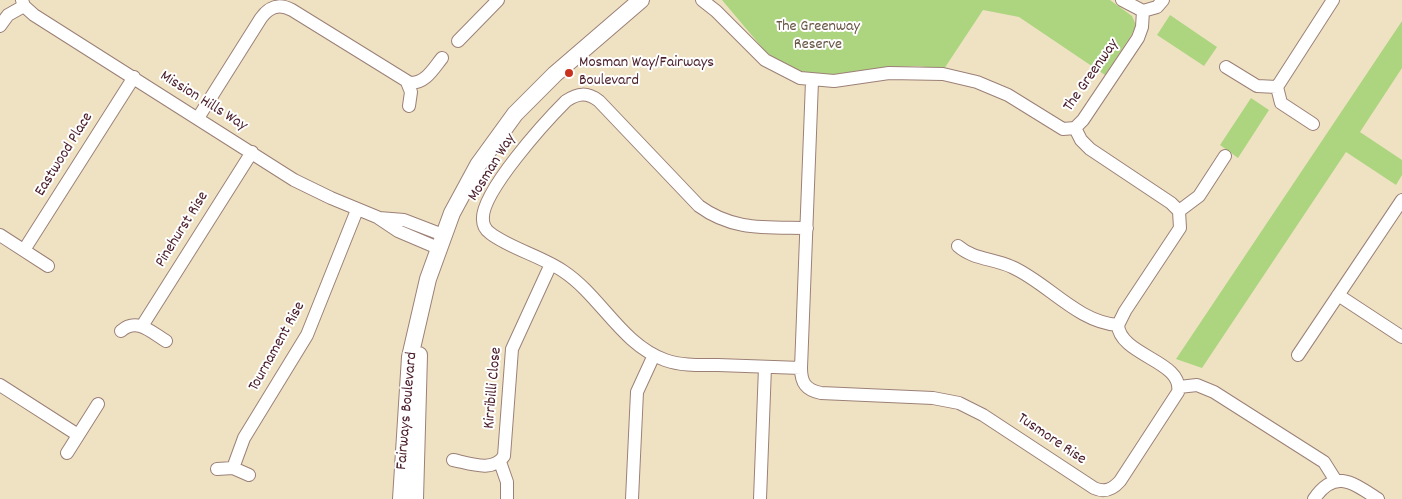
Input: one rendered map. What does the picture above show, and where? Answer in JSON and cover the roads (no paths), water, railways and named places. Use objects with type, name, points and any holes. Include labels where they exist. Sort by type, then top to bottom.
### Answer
[{"type":"street","points":[[458,41],[498,0]]},
{"type":"street","name":"Fairways Boulevard","points":[[415,499],[410,357],[441,241],[464,189],[494,142],[515,114],[554,74],[641,0]]},
{"type":"street","name":"The Greenway","points":[[702,0],[742,35]]},
{"type":"street","name":"The Greenway","points":[[717,0],[754,50],[775,67],[812,81],[850,80],[908,71],[943,74],[977,82],[1008,95],[1057,127],[1075,128],[1083,120],[1138,38],[1142,27],[1143,11]]},
{"type":"street","points":[[1122,0],[1143,11],[1157,7],[1163,0]]},
{"type":"street","points":[[1313,124],[1281,102],[1277,94],[1277,87],[1333,0]]},
{"type":"street","points":[[0,26],[8,15],[23,3]]},
{"type":"street","name":"Mission Hills Way","points":[[23,3],[34,15],[294,180],[357,210],[377,217],[404,220],[441,241]]},
{"type":"street","points":[[198,118],[261,18],[266,5],[281,6],[292,10],[407,82],[414,83],[423,80],[442,58]]},
{"type":"street","points":[[1226,67],[1257,86],[1277,87]]},
{"type":"street","name":"Eastwood Place","points":[[24,250],[134,77]]},
{"type":"street","name":"Tusmore Rise","points":[[812,81],[801,368],[801,378],[805,386],[821,394],[933,398],[971,408],[1100,495],[1120,481],[1175,399],[1179,387]]},
{"type":"street","points":[[407,82],[411,92],[409,106]]},
{"type":"street","name":"Mosman Way","points":[[801,368],[685,364],[654,355],[630,338],[572,277],[551,264],[490,234],[483,224],[483,211],[507,171],[530,140],[566,101],[580,94],[586,94],[599,101],[699,206],[709,214],[734,225],[806,228]]},
{"type":"street","points":[[1075,128],[1085,145],[1171,203],[1179,211],[1181,222],[1177,233],[1125,311],[1118,325],[1123,338],[1172,373],[1179,387],[1203,386],[1314,457],[1331,482]]},
{"type":"street","name":"Pinehurst Rise","points":[[142,326],[252,152]]},
{"type":"street","points":[[1179,211],[1199,196],[1226,156]]},
{"type":"street","points":[[1298,356],[1402,200]]},
{"type":"street","name":"Tournament Rise","points":[[233,468],[244,438],[310,327],[357,210]]},
{"type":"street","points":[[0,235],[48,266]]},
{"type":"street","points":[[958,246],[970,254],[1000,262],[1022,272],[1097,322],[1118,325]]},
{"type":"street","name":"Kirribilli Close","points":[[500,462],[506,449],[512,349],[551,264]]},
{"type":"street","points":[[1338,295],[1402,337]]},
{"type":"street","points":[[121,331],[131,325],[142,326],[166,341]]},
{"type":"street","points":[[632,499],[637,392],[654,355]]},
{"type":"street","points":[[760,499],[765,367]]},
{"type":"street","points":[[0,385],[78,435]]},
{"type":"street","points":[[67,454],[98,404]]},
{"type":"street","name":"Fairways Boulevard","points":[[401,499],[412,424]]},
{"type":"street","points":[[453,460],[489,466],[500,462],[507,482],[507,499]]},
{"type":"street","points":[[217,469],[233,468],[249,475]]},
{"type":"street","points":[[1314,499],[1331,482],[1351,482],[1378,499]]},
{"type":"place","name":"Mosman Way/Fairways Boulevard","points":[[569,73]]},
{"type":"park label","name":"The Greenway Reserve","points":[[818,37]]}]
